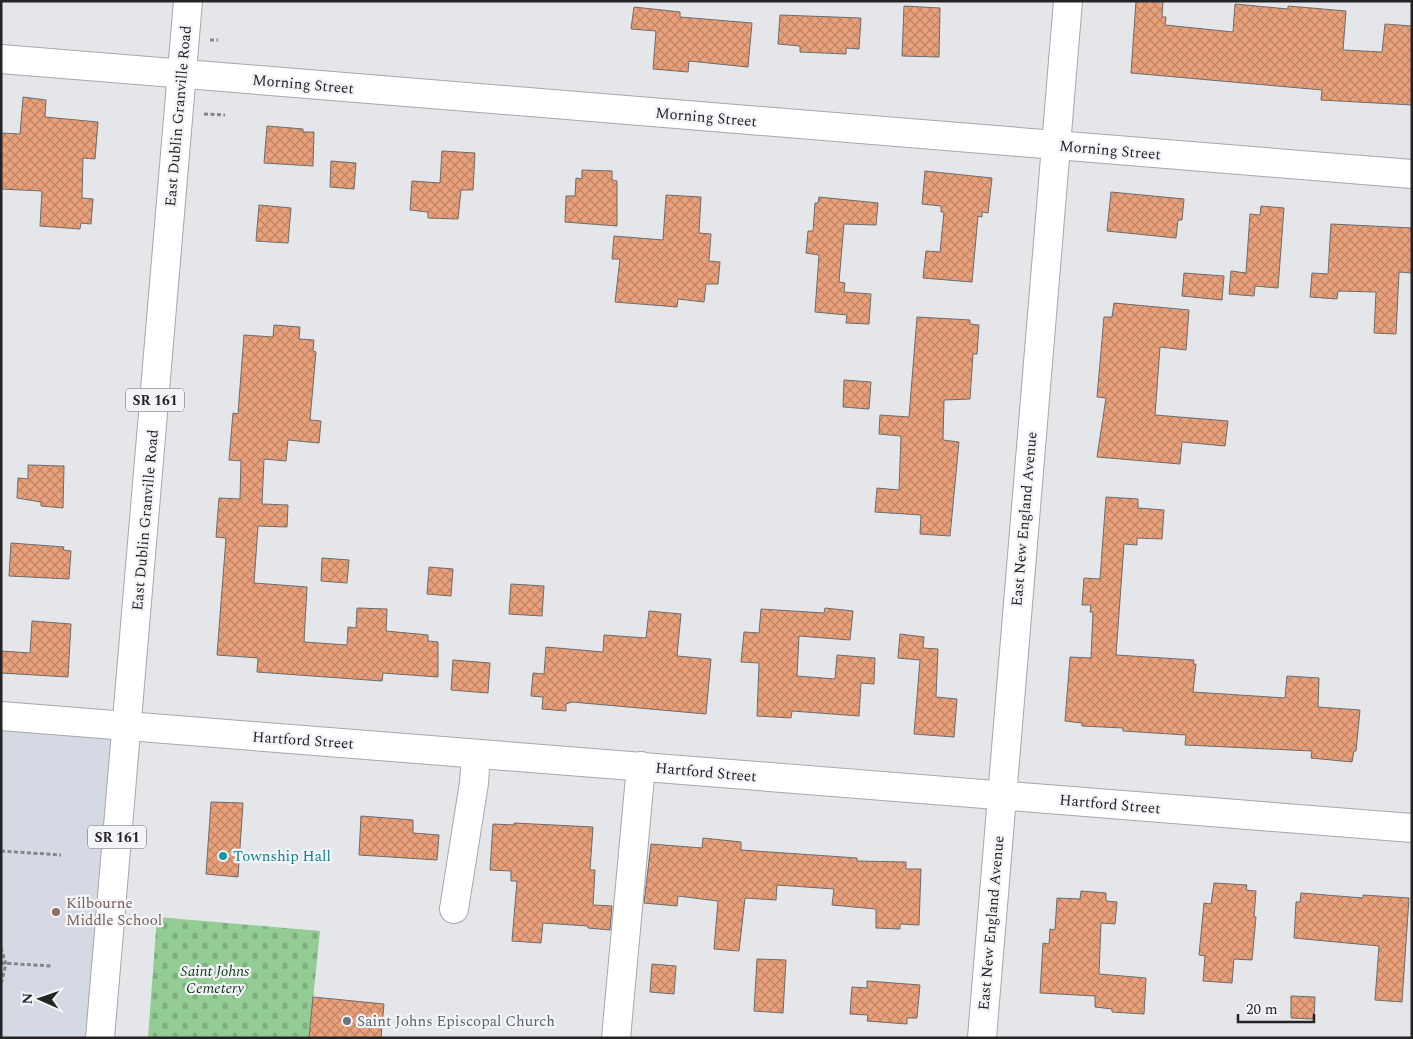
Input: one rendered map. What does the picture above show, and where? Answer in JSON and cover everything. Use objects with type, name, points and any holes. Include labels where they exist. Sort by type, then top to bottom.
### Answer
[{"type":"street","name":"East Dublin Granville Road","points":[[100,1038],[188,1]]},
{"type":"street","name":"East New England Avenue","points":[[982,1038],[1068,1]]},
{"type":"street","name":"Morning Street","points":[[1,59],[1412,174]]},
{"type":"street","name":"Hartford Street","points":[[1,716],[1412,828]]},
{"type":"street","points":[[454,909],[474,784],[476,754]]},
{"type":"street","points":[[616,1038],[641,766]]},
{"type":"path","points":[[196,113],[225,115]]},
{"type":"path","points":[[1,850],[61,855]]},
{"type":"path","points":[[1,948],[6,964],[1,984]]},
{"type":"path","points":[[1,963],[52,966]]},
{"type":"shaded area","name":"Kilbourne Middle School","points":[[1,716],[126,726],[100,1038],[1,1038]]},
{"type":"green space","name":"Saint Johns Cemetery","points":[[157,917],[320,931],[309,1038],[148,1038]]},
{"type":"building","points":[[1136,1],[1163,1],[1162,17],[1166,17],[1165,25],[1233,32],[1235,4],[1288,9],[1288,6],[1346,11],[1343,50],[1382,52],[1385,24],[1412,26],[1412,105],[1321,100],[1322,90],[1131,73]]},
{"type":"building","points":[[904,6],[940,8],[939,57],[902,56]]},
{"type":"building","points":[[634,7],[680,12],[680,17],[752,23],[748,67],[689,61],[688,72],[653,69],[656,31],[631,29]]},
{"type":"building","points":[[780,15],[861,18],[859,49],[846,48],[846,54],[800,52],[800,46],[778,44]]},
{"type":"building","points":[[23,97],[46,100],[45,117],[98,122],[95,159],[83,158],[82,198],[93,199],[91,224],[81,223],[80,229],[40,226],[42,191],[1,189],[1,133],[20,134]]},
{"type":"building","points":[[267,126],[303,129],[303,132],[314,132],[313,166],[264,163]]},
{"type":"building","points":[[442,151],[475,153],[473,190],[461,190],[458,219],[428,218],[428,212],[410,210],[412,181],[440,183]]},
{"type":"building","points":[[331,161],[356,163],[354,189],[330,187]]},
{"type":"building","points":[[582,170],[612,171],[612,180],[617,181],[617,226],[565,222],[566,196],[575,196],[576,178],[582,179]]},
{"type":"building","points":[[925,171],[992,178],[988,213],[982,212],[982,217],[978,216],[972,282],[923,278],[926,251],[940,252],[944,212],[941,212],[941,206],[922,204]]},
{"type":"building","points":[[1111,192],[1184,199],[1182,220],[1178,220],[1176,238],[1107,231]]},
{"type":"building","points":[[666,195],[701,197],[699,233],[711,234],[709,261],[720,262],[718,284],[706,284],[704,302],[678,299],[677,307],[615,302],[620,259],[612,259],[614,236],[663,240]]},
{"type":"building","points":[[819,197],[878,203],[876,225],[844,224],[839,282],[845,283],[844,292],[871,294],[869,324],[846,323],[847,315],[815,312],[819,255],[806,253],[808,231],[813,231],[815,203],[818,203]]},
{"type":"building","points":[[259,205],[291,208],[288,243],[256,241]]},
{"type":"building","points":[[1261,206],[1284,208],[1278,288],[1255,286],[1254,296],[1229,294],[1231,271],[1246,273],[1250,214],[1260,215]]},
{"type":"building","points":[[1331,224],[1412,228],[1412,273],[1399,272],[1396,334],[1374,333],[1376,292],[1338,291],[1337,299],[1310,297],[1312,273],[1328,274]]},
{"type":"building","points":[[1184,273],[1224,276],[1222,300],[1182,296]]},
{"type":"building","points":[[1114,303],[1189,310],[1186,350],[1160,347],[1155,415],[1228,421],[1225,446],[1182,442],[1180,464],[1097,457],[1106,398],[1097,397],[1104,317],[1112,317]]},
{"type":"building","points":[[917,317],[970,320],[970,324],[979,325],[977,354],[973,354],[970,399],[944,400],[943,440],[959,442],[950,536],[920,534],[921,515],[875,512],[877,488],[899,490],[901,436],[879,434],[880,415],[909,417]]},
{"type":"building","points":[[274,325],[300,327],[299,339],[314,340],[313,351],[316,352],[310,420],[321,421],[319,443],[288,440],[286,461],[264,459],[262,504],[288,505],[287,527],[258,526],[254,583],[307,587],[304,642],[347,645],[348,627],[356,628],[357,608],[387,609],[386,631],[428,635],[428,641],[438,642],[438,677],[383,673],[382,681],[257,672],[258,658],[217,655],[226,538],[216,537],[219,498],[240,499],[241,461],[229,460],[233,413],[238,414],[244,335],[273,337]]},
{"type":"building","points":[[844,380],[871,382],[869,409],[843,407]]},
{"type":"building","points":[[28,465],[64,466],[63,508],[41,506],[41,502],[17,498],[18,478],[28,479]]},
{"type":"building","points":[[1106,497],[1138,499],[1138,508],[1164,510],[1162,539],[1137,538],[1137,545],[1124,544],[1116,655],[1194,660],[1193,664],[1196,664],[1193,692],[1285,698],[1287,676],[1319,678],[1318,707],[1360,710],[1356,751],[1354,751],[1352,762],[1311,758],[1312,751],[1185,745],[1186,735],[1123,731],[1123,728],[1082,726],[1082,723],[1065,721],[1070,657],[1091,658],[1093,612],[1090,612],[1091,605],[1082,605],[1084,578],[1100,579]]},
{"type":"building","points":[[11,543],[64,547],[63,550],[71,551],[69,579],[9,576]]},
{"type":"building","points":[[322,558],[349,560],[347,583],[321,581]]},
{"type":"building","points":[[429,567],[453,569],[451,596],[427,594]]},
{"type":"building","points":[[511,584],[544,586],[542,616],[509,614]]},
{"type":"building","points":[[825,608],[853,611],[850,640],[799,636],[797,676],[835,679],[837,655],[875,658],[874,684],[861,683],[859,716],[792,711],[791,718],[757,716],[759,663],[741,662],[744,632],[759,633],[761,609],[824,613]]},
{"type":"building","points":[[649,611],[681,614],[677,656],[711,659],[706,714],[572,702],[566,704],[566,711],[542,709],[543,697],[531,696],[533,673],[544,674],[546,647],[603,652],[604,635],[646,638]]},
{"type":"building","points":[[32,621],[71,624],[68,677],[1,673],[1,651],[30,653]]},
{"type":"building","points":[[900,634],[924,637],[923,648],[938,649],[936,697],[957,699],[954,737],[914,734],[920,660],[898,658]]},
{"type":"building","points":[[453,660],[490,663],[488,693],[451,690]]},
{"type":"building","name":"Township Hall","points":[[211,802],[243,803],[238,877],[206,874]]},
{"type":"building","points":[[361,816],[413,820],[413,833],[439,835],[437,860],[359,855]]},
{"type":"building","points":[[514,823],[593,827],[590,870],[595,870],[593,905],[612,906],[610,930],[588,928],[588,926],[543,923],[541,943],[512,941],[517,881],[511,881],[511,871],[490,870],[493,824],[514,825]]},
{"type":"building","points":[[703,838],[741,842],[741,850],[857,858],[857,861],[906,862],[906,869],[921,869],[919,925],[900,924],[900,929],[876,928],[876,909],[832,905],[834,889],[777,885],[776,900],[745,898],[739,951],[714,949],[718,901],[678,896],[677,906],[644,903],[651,844],[702,848]]},
{"type":"building","points":[[1214,883],[1247,885],[1246,890],[1256,891],[1254,917],[1256,917],[1252,960],[1234,959],[1232,983],[1203,981],[1205,956],[1199,955],[1204,903],[1211,904]]},
{"type":"building","points":[[1081,891],[1106,893],[1106,901],[1117,902],[1115,924],[1101,923],[1099,974],[1146,978],[1144,1014],[1112,1012],[1112,1009],[1095,1007],[1095,996],[1040,993],[1043,943],[1049,944],[1050,929],[1055,930],[1057,898],[1080,899]]},
{"type":"building","points":[[1301,893],[1363,898],[1363,895],[1409,898],[1402,1002],[1375,1000],[1379,946],[1294,938],[1296,902],[1300,902]]},
{"type":"building","points":[[757,959],[786,960],[783,1013],[754,1011]]},
{"type":"building","points":[[652,964],[676,966],[674,994],[650,992]]},
{"type":"building","points":[[867,981],[920,985],[917,1018],[907,1018],[907,1024],[867,1021],[868,1015],[850,1014],[852,987],[867,988]]},
{"type":"building","points":[[1291,996],[1315,997],[1314,1019],[1291,1018]]},
{"type":"building","name":"Saint Johns Episcopal Church","points":[[313,997],[384,1004],[381,1038],[309,1038]]},
{"type":"place","name":"Township Hall","points":[[223,856]]},
{"type":"place","name":"Kilbourne Middle School","points":[[56,912]]},
{"type":"place","name":"Saint Johns Episcopal Church","points":[[347,1021]]}]
